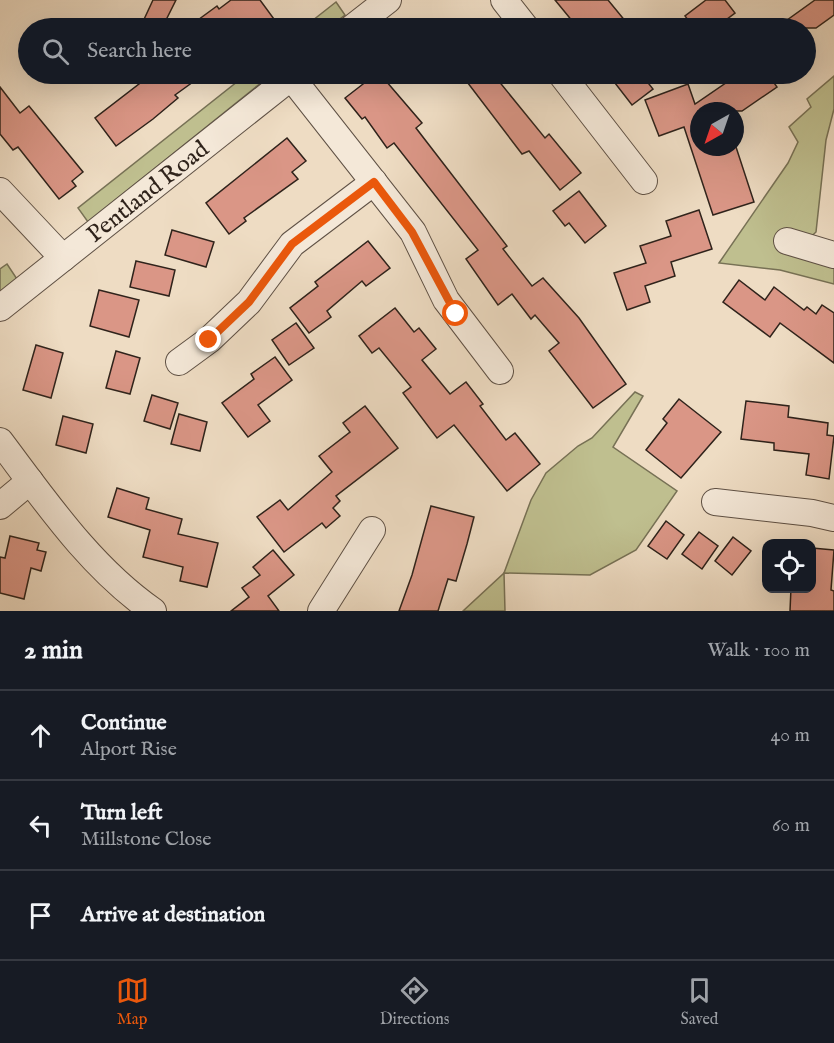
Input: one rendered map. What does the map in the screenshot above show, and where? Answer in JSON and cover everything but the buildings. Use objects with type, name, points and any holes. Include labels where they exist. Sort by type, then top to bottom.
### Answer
[{"type":"street","points":[[365,18],[388,0]]},
{"type":"street","points":[[504,0],[518,18]]},
{"type":"street","name":"Pentland Road","points":[[0,308],[282,84]]},
{"type":"street","points":[[300,84],[412,232],[451,307],[500,371]]},
{"type":"street","points":[[569,84],[644,181]]},
{"type":"street","points":[[179,362],[209,340],[249,302],[292,244],[374,182]]},
{"type":"street","points":[[0,191],[63,258]]},
{"type":"street","points":[[787,241],[834,255]]},
{"type":"street","points":[[0,441],[106,573],[153,611]]},
{"type":"street","points":[[0,506],[30,481]]},
{"type":"street","points":[[715,502],[813,513],[834,518]]},
{"type":"street","points":[[321,611],[372,530]]},
{"type":"green space","points":[[336,2],[345,15],[341,18],[316,18]]},
{"type":"green space","points":[[834,76],[834,109],[826,140],[816,232],[797,250],[834,268],[834,284],[780,270],[719,263],[788,163],[798,142],[789,127],[811,107],[807,99]]},
{"type":"green space","points":[[234,84],[260,84],[88,222],[78,208]]},
{"type":"green space","points":[[7,264],[17,279],[0,293],[0,269]]},
{"type":"green space","points":[[635,392],[643,396],[613,447],[677,491],[636,550],[590,575],[504,573],[531,500],[546,473],[578,446],[592,438]]},
{"type":"green space","points":[[504,573],[505,611],[463,611]]},
{"type":"route","points":[[209,340],[249,302],[292,244],[374,182],[412,232],[446,300],[456,314]]}]
